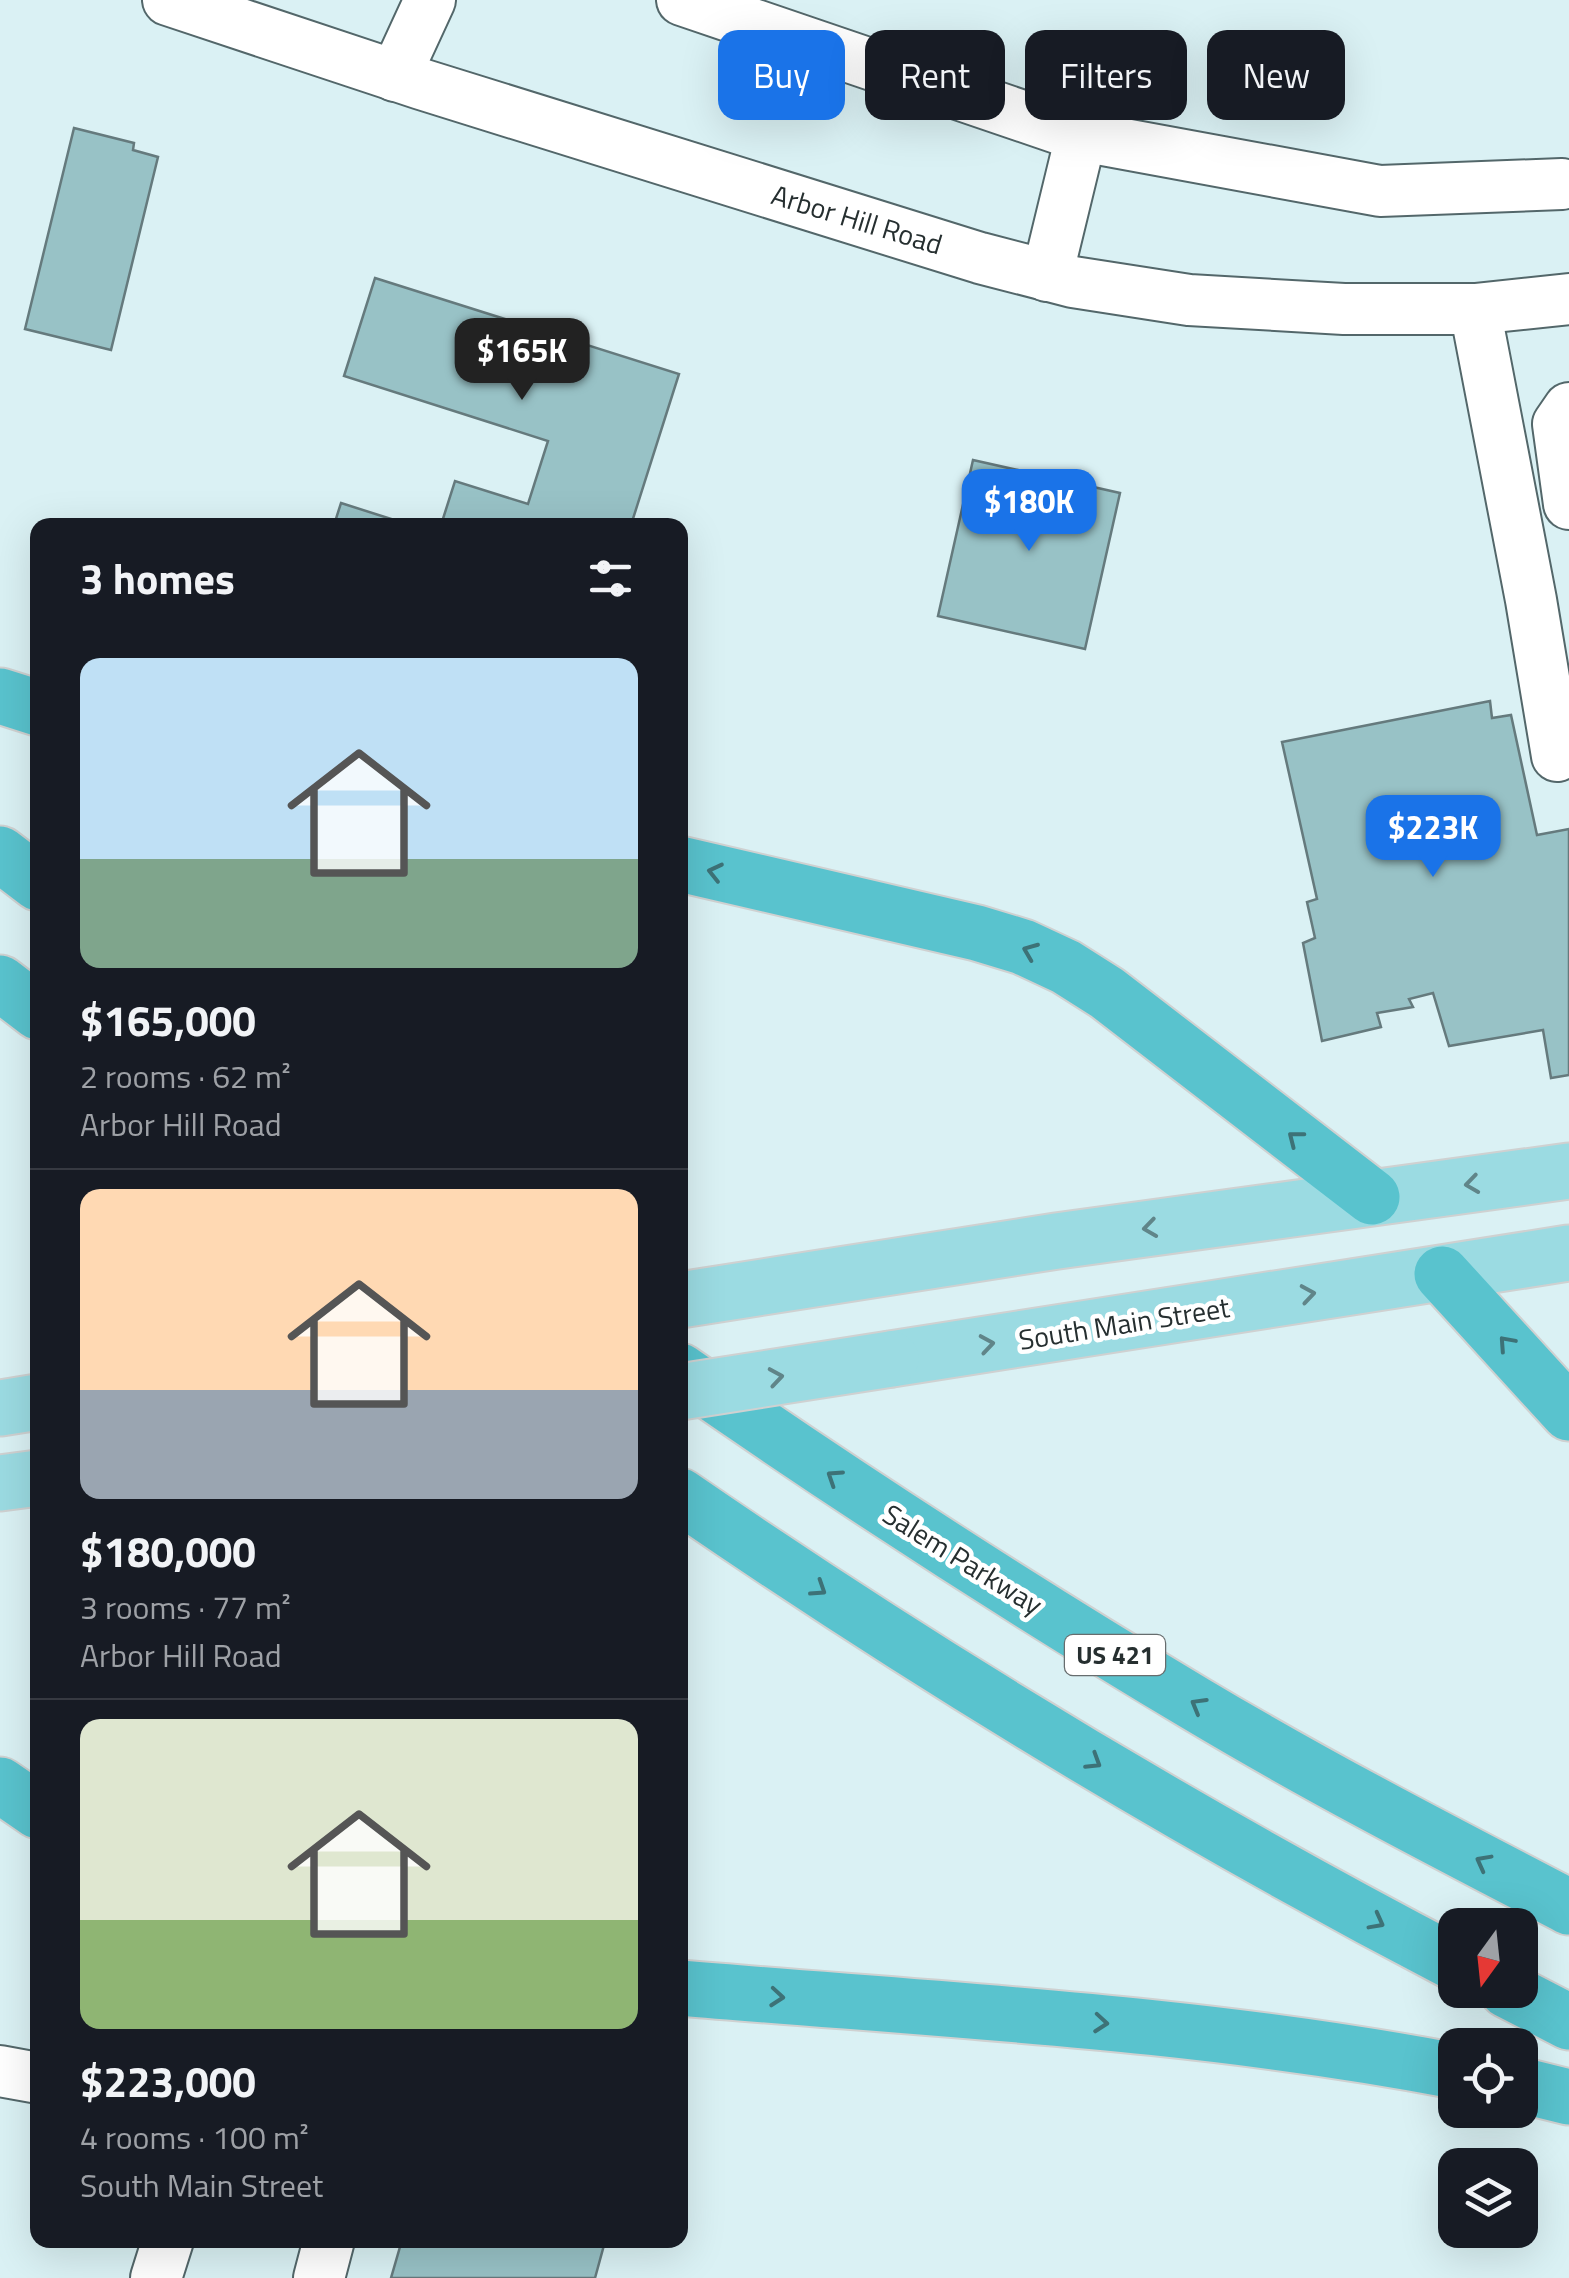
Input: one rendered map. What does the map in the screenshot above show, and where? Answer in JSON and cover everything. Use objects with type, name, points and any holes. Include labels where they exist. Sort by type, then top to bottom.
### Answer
[{"type":"highway","points":[[0,696],[30,705]]},
{"type":"highway","points":[[0,854],[30,876]]},
{"type":"highway","points":[[688,866],[977,933],[1066,967],[1107,993],[1372,1197]]},
{"type":"highway","points":[[0,983],[30,1006]]},
{"type":"highway","points":[[1442,1274],[1569,1413]]},
{"type":"highway","name":"Salem Parkway","points":[[688,1376],[856,1492],[1182,1696],[1394,1816],[1569,1908]]},
{"type":"highway","points":[[688,1502],[766,1556],[1146,1794],[1438,1954]]},
{"type":"highway","points":[[0,1785],[30,1806]]},
{"type":"highway","points":[[688,1989],[1190,2031],[1438,2068]]},
{"type":"highway","points":[[1538,2006],[1569,2022]]},
{"type":"highway","points":[[1538,2089],[1569,2097]]},
{"type":"main road","points":[[688,1299],[1058,1240],[1569,1170]]},
{"type":"main road","points":[[1372,1197],[1442,1274]]},
{"type":"main road","name":"South Main Street","points":[[688,1391],[1569,1253]]},
{"type":"main road","points":[[0,1408],[30,1403]]},
{"type":"main road","points":[[0,1482],[30,1479]]},
{"type":"street","name":"Arbor Hill Road","points":[[168,0],[395,76],[1047,276],[1188,300],[1344,310],[1475,309],[1569,299]]},
{"type":"street","points":[[395,76],[430,0]]},
{"type":"street","points":[[682,0],[1080,136],[1380,191],[1562,184]]},
{"type":"street","points":[[1047,276],[1080,136]]},
{"type":"street","points":[[1475,309],[1531,600],[1556,756]]},
{"type":"street","points":[[1569,408],[1558,424],[1569,504]]},
{"type":"street","points":[[0,2071],[30,2077]]},
{"type":"street","points":[[156,2278],[165,2248]]},
{"type":"street","points":[[319,2278],[327,2248]]},
{"type":"building","points":[[74,128],[134,143],[133,150],[158,157],[111,350],[25,329]]},
{"type":"building","points":[[375,278],[679,374],[633,518],[443,518],[455,481],[528,504],[548,441],[344,376]]},
{"type":"building","points":[[973,460],[1120,493],[1085,649],[938,616]]},
{"type":"building","points":[[341,503],[388,518],[336,518]]},
{"type":"building","points":[[1490,701],[1492,718],[1511,715],[1537,835],[1569,829],[1569,1075],[1551,1078],[1543,1030],[1449,1046],[1433,993],[1409,999],[1413,1007],[1377,1013],[1381,1027],[1322,1041],[1303,943],[1315,938],[1307,902],[1317,899],[1282,742]]},
{"type":"building","points":[[400,2248],[603,2248],[595,2278],[391,2278]]}]
